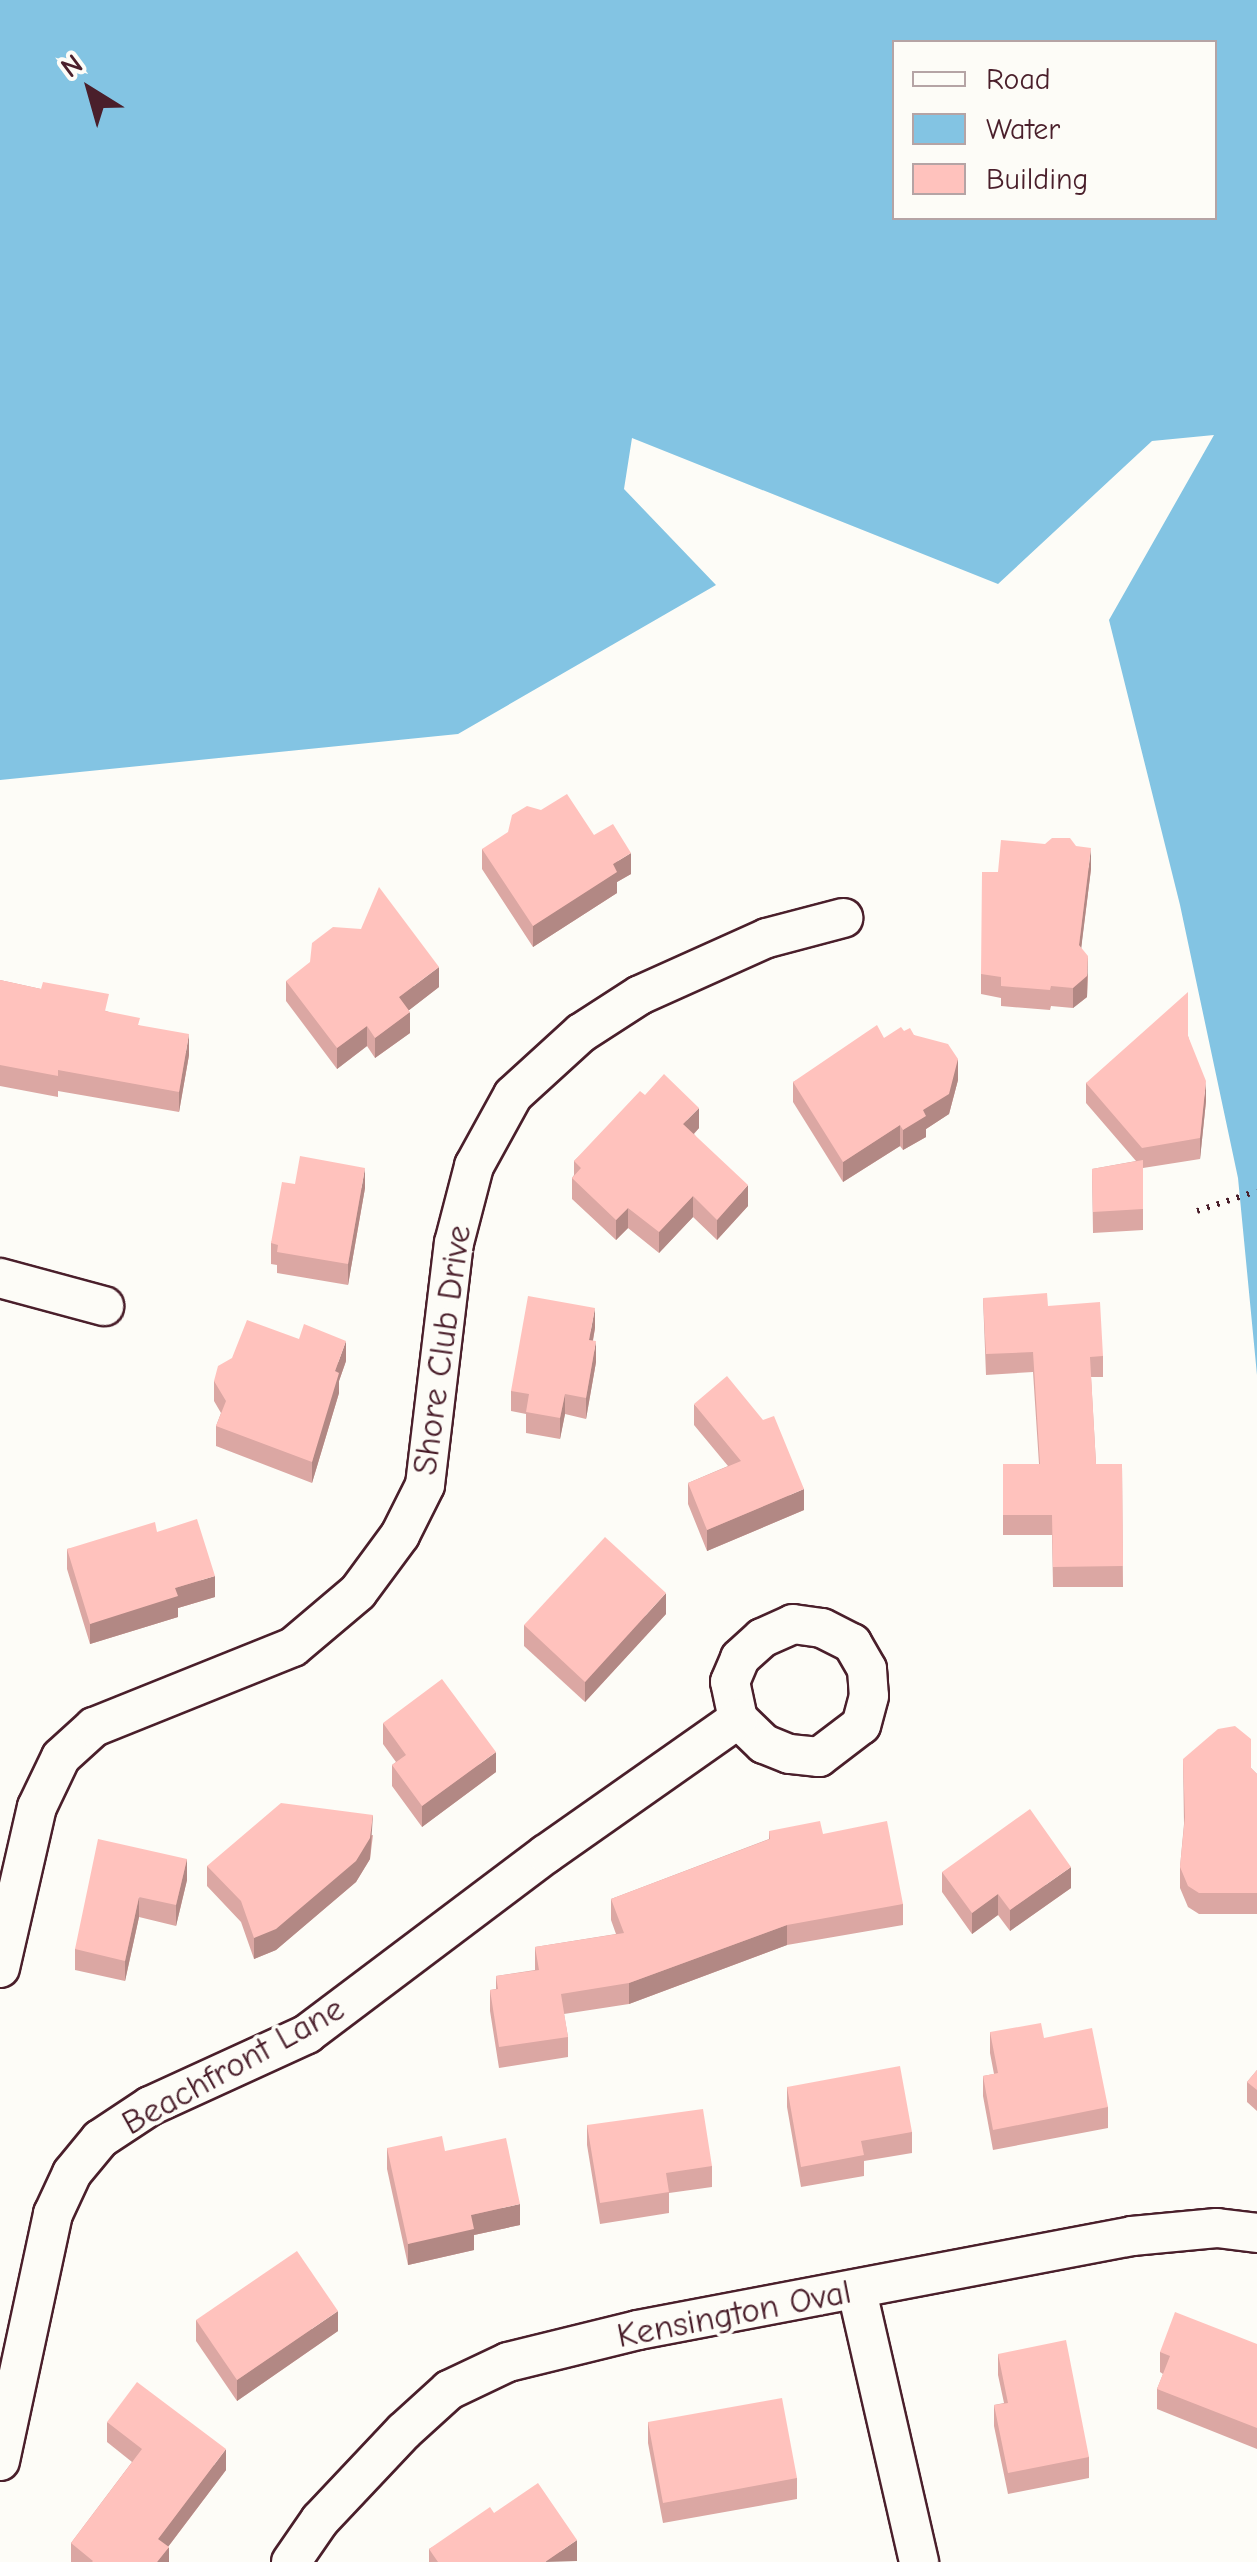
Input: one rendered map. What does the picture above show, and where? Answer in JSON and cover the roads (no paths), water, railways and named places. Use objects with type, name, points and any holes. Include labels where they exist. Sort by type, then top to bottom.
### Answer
[{"type":"street","name":"Shore Club Drive","points":[[0,1968],[37,1807],[61,1757],[94,1727],[293,1648],[358,1592],[400,1536],[425,1486],[454,1243],[464,1204],[474,1166],[514,1096],[582,1033],[640,995],[767,938],[843,918]]},
{"type":"street","points":[[0,1278],[104,1306]]},
{"type":"street","name":"Beachfront Lane","points":[[0,2461],[53,2214],[72,2174],[100,2139],[150,2106],[307,2034],[546,1854],[738,1719]]},
{"type":"street","name":"Kensington Oval","points":[[291,2562],[320,2520],[404,2431],[450,2390],[508,2362],[638,2330],[1132,2236],[1217,2228],[1257,2233]]},
{"type":"street","points":[[857,2291],[919,2562]]},
{"type":"water","points":[[0,0],[1257,0],[1257,1375],[1238,1178],[1180,905],[1109,620],[1214,435],[1152,441],[998,584],[632,438],[624,489],[716,585],[458,734],[0,780]]}]
